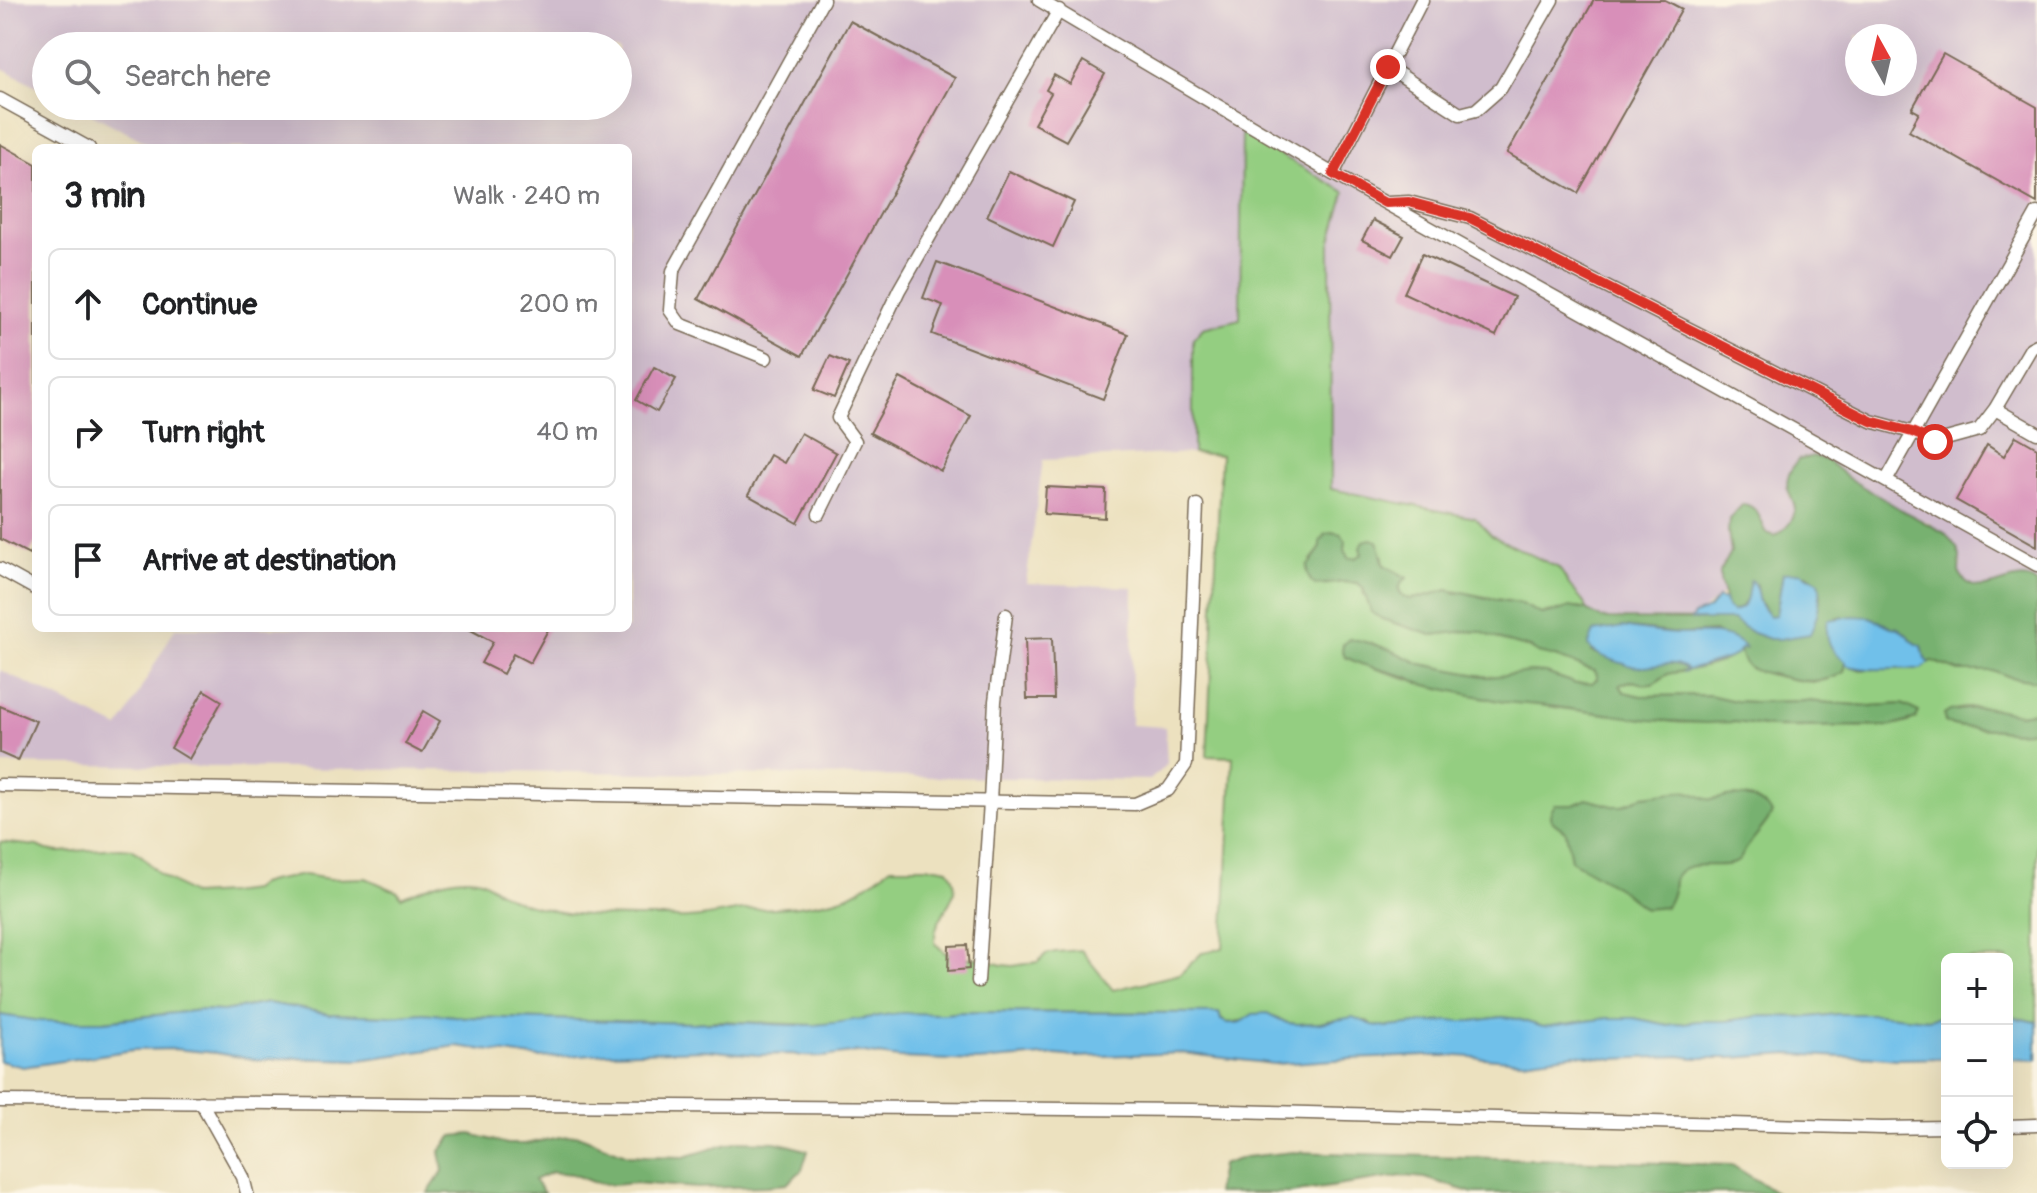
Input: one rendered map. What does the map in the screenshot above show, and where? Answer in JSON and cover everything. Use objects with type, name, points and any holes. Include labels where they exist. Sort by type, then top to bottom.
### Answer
[{"type":"lane","points":[[766,358],[680,324],[670,310],[673,271],[823,0]]},
{"type":"lane","points":[[1039,0],[1333,174],[2037,565]]},
{"type":"lane","points":[[1333,174],[1422,0]]},
{"type":"lane","points":[[1388,67],[1460,114],[1476,110],[1501,88],[1552,0]]},
{"type":"lane","points":[[819,514],[855,441],[838,418],[899,290],[1059,10]]},
{"type":"lane","points":[[0,99],[32,117]]},
{"type":"lane","points":[[38,120],[82,144]]},
{"type":"lane","points":[[1385,203],[1409,202],[1470,218],[1871,421],[1935,442],[1979,430],[2031,348],[2037,345]]},
{"type":"lane","points":[[1886,481],[2037,213]]},
{"type":"lane","points":[[1995,409],[2037,433]]},
{"type":"lane","points":[[0,785],[1135,804],[1168,790],[1186,764],[1197,505]]},
{"type":"lane","points":[[0,569],[32,587]]},
{"type":"lane","points":[[978,981],[995,701],[1006,615]]},
{"type":"lane","points":[[0,1101],[1192,1110],[1941,1127]]},
{"type":"lane","points":[[201,1102],[243,1177],[247,1193]]},
{"type":"lane","points":[[2013,1126],[2037,1125]]},
{"type":"shaded area","points":[[0,0],[2037,0],[2037,584],[2030,578],[2014,578],[2001,585],[1977,587],[1969,584],[1959,572],[1961,564],[1930,523],[1848,478],[1836,466],[1788,494],[1795,505],[1792,520],[1788,527],[1774,536],[1767,533],[1757,511],[1750,505],[1743,505],[1728,539],[1731,552],[1720,572],[1724,593],[1691,620],[1601,618],[1586,610],[1582,598],[1557,567],[1492,536],[1475,518],[1331,490],[1330,244],[1345,192],[1242,134],[1240,319],[1203,328],[1193,339],[1193,453],[1043,460],[1026,583],[1133,587],[1131,725],[1165,727],[1167,764],[1150,780],[0,764],[0,670],[119,728],[173,632],[632,632],[632,144],[149,144],[103,120],[632,120],[632,32],[32,32],[32,84],[0,67]]},
{"type":"green space","points":[[1242,133],[1345,192],[1330,244],[1331,489],[1475,518],[1492,536],[1557,567],[1586,610],[1579,608],[1540,614],[1519,603],[1448,590],[1418,598],[1403,597],[1399,590],[1407,578],[1384,565],[1379,549],[1348,558],[1345,550],[1320,549],[1311,560],[1322,585],[1358,583],[1382,619],[1432,635],[1481,632],[1596,671],[1598,678],[1592,683],[1576,684],[1546,673],[1488,677],[1421,664],[1374,644],[1349,639],[1345,657],[1425,683],[1549,707],[1674,722],[1727,722],[1771,727],[1881,727],[1916,719],[1902,704],[1870,706],[1806,701],[1754,702],[1709,695],[1641,696],[1624,692],[1620,685],[1633,681],[1653,683],[1670,673],[1723,661],[1740,649],[1744,662],[1752,669],[1808,682],[1837,676],[1844,672],[1845,664],[1861,670],[1916,669],[1932,661],[1959,671],[1995,671],[2037,681],[2037,711],[2017,714],[1970,708],[1944,715],[1945,722],[1962,727],[2014,731],[2037,729],[2037,1022],[2013,1017],[2013,953],[1941,953],[1941,1016],[1927,1019],[1838,1014],[1760,1016],[1668,1025],[1634,1018],[1608,1018],[1543,1027],[1502,1017],[1388,1027],[1367,1021],[1332,1020],[1297,1024],[1274,1016],[1227,1023],[1219,1013],[959,1012],[815,1025],[465,1017],[423,1013],[390,1016],[330,1014],[268,1003],[223,1011],[201,1010],[104,1021],[41,1021],[0,1015],[0,842],[59,852],[132,849],[159,874],[193,895],[252,890],[270,881],[304,875],[330,879],[366,878],[398,892],[401,897],[438,883],[467,878],[483,881],[523,903],[567,913],[685,918],[817,903],[851,894],[891,867],[937,867],[948,869],[955,885],[936,930],[935,943],[955,958],[978,958],[1013,966],[1038,962],[1046,954],[1081,950],[1113,990],[1180,974],[1203,952],[1223,948],[1233,757],[1207,756],[1221,455],[1193,453],[1193,339],[1203,328],[1240,319]]},
{"type":"green space","points":[[1813,456],[1828,461],[1848,478],[1945,533],[1957,548],[1959,572],[1967,583],[1986,587],[2027,579],[2037,584],[2037,681],[1995,671],[1959,671],[1932,661],[1930,663],[1925,659],[1922,646],[1899,628],[1870,617],[1837,617],[1846,663],[1844,672],[1817,681],[1790,679],[1752,670],[1743,660],[1740,649],[1744,649],[1715,632],[1680,634],[1623,627],[1594,632],[1592,652],[1630,665],[1668,663],[1687,670],[1668,674],[1651,684],[1629,681],[1620,685],[1624,692],[1641,696],[1709,695],[1754,702],[1806,701],[1870,706],[1902,704],[1919,712],[1916,719],[1893,726],[1772,727],[1735,722],[1650,720],[1504,702],[1421,684],[1408,677],[1361,664],[1345,657],[1343,644],[1349,639],[1358,640],[1389,649],[1421,664],[1488,677],[1546,673],[1576,684],[1592,683],[1598,678],[1595,671],[1481,632],[1432,635],[1382,619],[1371,612],[1363,588],[1358,583],[1315,585],[1308,575],[1307,567],[1320,549],[1320,542],[1325,534],[1332,532],[1341,534],[1346,541],[1348,558],[1362,554],[1360,548],[1363,541],[1378,541],[1384,565],[1407,578],[1399,590],[1403,597],[1410,599],[1448,590],[1519,603],[1541,614],[1570,607],[1609,619],[1733,620],[1753,633],[1770,639],[1813,627],[1821,597],[1819,582],[1807,574],[1783,573],[1776,615],[1769,617],[1758,599],[1756,585],[1744,604],[1732,612],[1727,607],[1720,580],[1720,572],[1731,552],[1729,519],[1743,504],[1748,505],[1756,511],[1767,533],[1775,536],[1779,533],[1790,523],[1795,509],[1787,485],[1789,473],[1798,460]]},
{"type":"green space","points":[[1985,707],[2020,714],[2037,711],[2037,729],[2014,732],[1961,727],[1945,722],[1944,715],[1950,711]]},
{"type":"green space","points":[[1683,791],[1709,799],[1746,797],[1763,804],[1772,813],[1737,862],[1687,867],[1680,871],[1674,879],[1666,907],[1645,909],[1617,887],[1571,860],[1566,832],[1550,818],[1555,805],[1573,805],[1587,799],[1622,806],[1643,796]]},
{"type":"green space","points":[[471,1134],[507,1144],[578,1135],[628,1155],[646,1156],[684,1157],[738,1141],[775,1142],[808,1151],[802,1170],[787,1184],[698,1188],[635,1183],[613,1185],[552,1172],[534,1180],[544,1193],[428,1193],[443,1171],[440,1151],[453,1136]]},
{"type":"green space","points":[[1293,1152],[1732,1165],[1777,1193],[1473,1193],[1425,1178],[1403,1176],[1290,1193],[1216,1193],[1221,1165],[1245,1157]]},
{"type":"water","points":[[1801,572],[1819,582],[1820,587],[1818,608],[1810,634],[1770,639],[1753,633],[1733,620],[1691,620],[1694,615],[1709,609],[1718,598],[1725,600],[1732,612],[1739,609],[1745,603],[1751,580],[1762,608],[1769,616],[1776,615],[1783,573]]},
{"type":"water","points":[[1870,617],[1899,628],[1922,646],[1925,659],[1930,663],[1921,669],[1871,669],[1846,665],[1830,644],[1827,627],[1828,620]]},
{"type":"water","points":[[1623,627],[1672,634],[1723,635],[1745,648],[1729,658],[1682,672],[1687,670],[1677,664],[1636,667],[1621,663],[1598,654],[1588,646],[1594,632]]},
{"type":"water","points":[[268,1003],[330,1014],[390,1016],[423,1013],[465,1017],[796,1025],[903,1013],[1219,1013],[1221,1020],[1227,1023],[1241,1022],[1253,1014],[1267,1013],[1287,1023],[1320,1023],[1353,1017],[1388,1027],[1502,1017],[1543,1027],[1608,1018],[1634,1018],[1668,1025],[1760,1016],[1876,1014],[1927,1019],[1941,1016],[1941,1058],[1789,1054],[1614,1059],[1575,1054],[1523,1061],[1427,1056],[1274,1064],[1182,1053],[1056,1055],[978,1061],[899,1058],[857,1052],[824,1057],[705,1050],[540,1058],[457,1046],[359,1060],[259,1060],[174,1049],[133,1050],[23,1067],[0,1061],[0,1015],[41,1021],[104,1021],[201,1010],[223,1011]]},
{"type":"water","points":[[2013,1017],[2037,1022],[2037,1060],[2013,1059]]},
{"type":"building","points":[[1594,0],[1665,0],[1682,9],[1578,193],[1507,153]]},
{"type":"building","points":[[850,21],[955,78],[802,356],[698,299]]},
{"type":"building","points":[[1943,54],[2037,107],[2037,203],[1909,131],[1919,113],[1912,109]]},
{"type":"building","points":[[1083,61],[1105,74],[1066,141],[1034,124],[1051,93],[1046,90],[1054,75],[1070,84]]},
{"type":"building","points":[[0,144],[32,162],[32,549],[29,554],[0,539]]},
{"type":"building","points":[[1009,171],[1074,202],[1053,247],[987,216]]},
{"type":"building","points":[[1373,220],[1404,236],[1393,256],[1362,240]]},
{"type":"building","points":[[1422,254],[1514,297],[1496,336],[1404,293]]},
{"type":"building","points":[[937,262],[1128,334],[1103,399],[932,334],[943,305],[923,298]]},
{"type":"building","points":[[830,356],[849,364],[834,398],[814,390]]},
{"type":"building","points":[[654,367],[676,379],[657,412],[636,400]]},
{"type":"building","points":[[900,378],[971,416],[941,471],[870,433]]},
{"type":"building","points":[[801,433],[836,453],[798,523],[748,495],[770,455],[784,463]]},
{"type":"building","points":[[2016,436],[2037,448],[2037,546],[1956,500],[1987,445],[2004,456]]},
{"type":"building","points":[[1046,487],[1106,490],[1105,518],[1044,514]]},
{"type":"building","points":[[474,632],[547,632],[530,663],[513,654],[503,674],[481,663],[493,642]]},
{"type":"building","points":[[1052,638],[1054,699],[1027,699],[1025,639]]},
{"type":"building","points":[[204,690],[222,701],[189,759],[171,748]]},
{"type":"building","points":[[0,706],[36,721],[18,761],[0,753]]},
{"type":"building","points":[[423,711],[440,721],[422,753],[405,744]]},
{"type":"building","points":[[967,945],[969,969],[948,971],[949,946]]},
{"type":"route","points":[[1388,67],[1333,174],[1385,203],[1409,202],[1470,218],[1871,421],[1935,442]]}]
